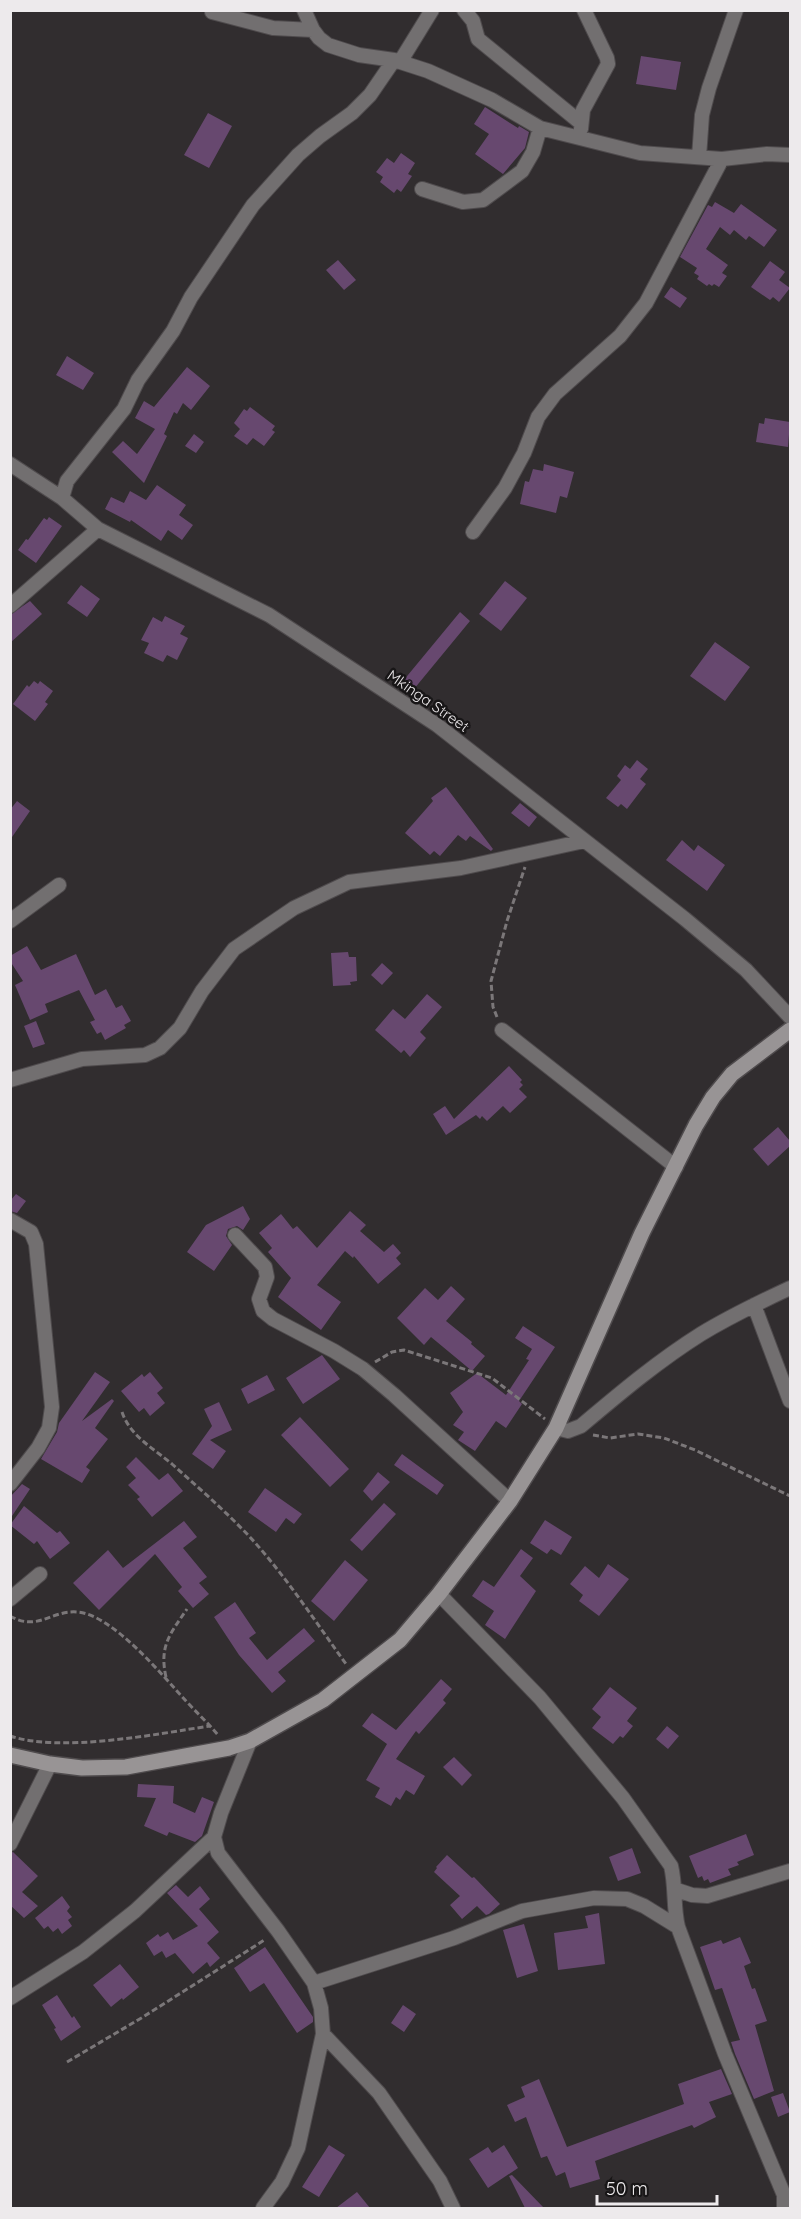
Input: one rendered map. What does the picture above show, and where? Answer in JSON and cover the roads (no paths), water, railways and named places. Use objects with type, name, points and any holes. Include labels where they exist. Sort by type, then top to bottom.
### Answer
[{"type":"street","points":[[304,10],[313,30],[328,45],[359,55],[397,61],[428,70],[469,89],[540,128],[640,153],[722,159],[767,154],[790,155]]},
{"type":"street","points":[[62,498],[67,481],[124,409],[138,380],[172,332],[190,297],[254,205],[298,155],[370,96],[432,10]]},
{"type":"street","points":[[464,10],[473,21],[478,39],[581,123]]},
{"type":"street","points":[[581,139],[584,110],[608,64],[584,10]]},
{"type":"street","points":[[699,157],[702,115],[736,10]]},
{"type":"street","points":[[212,12],[273,28],[313,30]]},
{"type":"street","points":[[422,189],[463,202],[483,200],[522,171],[533,152],[540,128]]},
{"type":"street","points":[[472,532],[505,488],[524,453],[538,417],[555,394],[620,336],[646,303],[722,159]]},
{"type":"street","name":"Mkinga Street","points":[[10,464],[62,498],[98,529],[269,615],[437,725],[715,944],[746,970],[790,1017]]},
{"type":"street","points":[[10,606],[98,529]]},
{"type":"street","points":[[10,1080],[82,1059],[145,1055],[160,1048],[180,1028],[202,991],[234,949],[294,908],[350,882],[461,868],[584,841]]},
{"type":"street","points":[[10,921],[59,885]]},
{"type":"street","points":[[502,1030],[676,1167]]},
{"type":"street","points":[[10,1755],[82,1768],[126,1767],[229,1748],[250,1741],[323,1700],[400,1640],[439,1594],[510,1501],[556,1428],[642,1233],[696,1125],[713,1097],[732,1074],[790,1030]]},
{"type":"street","points":[[10,1220],[31,1232],[36,1244],[52,1407],[49,1428],[38,1448],[10,1484]]},
{"type":"street","points":[[235,1235],[265,1267],[267,1277],[260,1299],[263,1311],[273,1319],[363,1369],[510,1501]]},
{"type":"street","points":[[556,1428],[568,1431],[574,1429],[661,1361],[702,1334],[790,1288]]},
{"type":"street","points":[[754,1305],[790,1401]]},
{"type":"street","points":[[10,1599],[40,1574]]},
{"type":"street","points":[[439,1594],[540,1698],[623,1798],[671,1866],[674,1910],[678,1927],[725,2054],[784,2196],[784,2208]]},
{"type":"street","points":[[10,1998],[83,1952],[135,1911],[214,1836],[250,1741]]},
{"type":"street","points":[[10,1844],[50,1764]]},
{"type":"street","points":[[214,1836],[218,1853],[278,1931],[314,1983],[321,2008],[323,2034],[298,2148],[282,2182],[263,2208]]},
{"type":"street","points":[[674,1889],[692,1895],[707,1896],[790,1871]]},
{"type":"street","points":[[314,1983],[454,1938],[522,1911],[594,1898],[627,1899],[644,1906],[678,1927]]},
{"type":"street","points":[[323,2034],[380,2093],[440,2181],[453,2208]]}]
